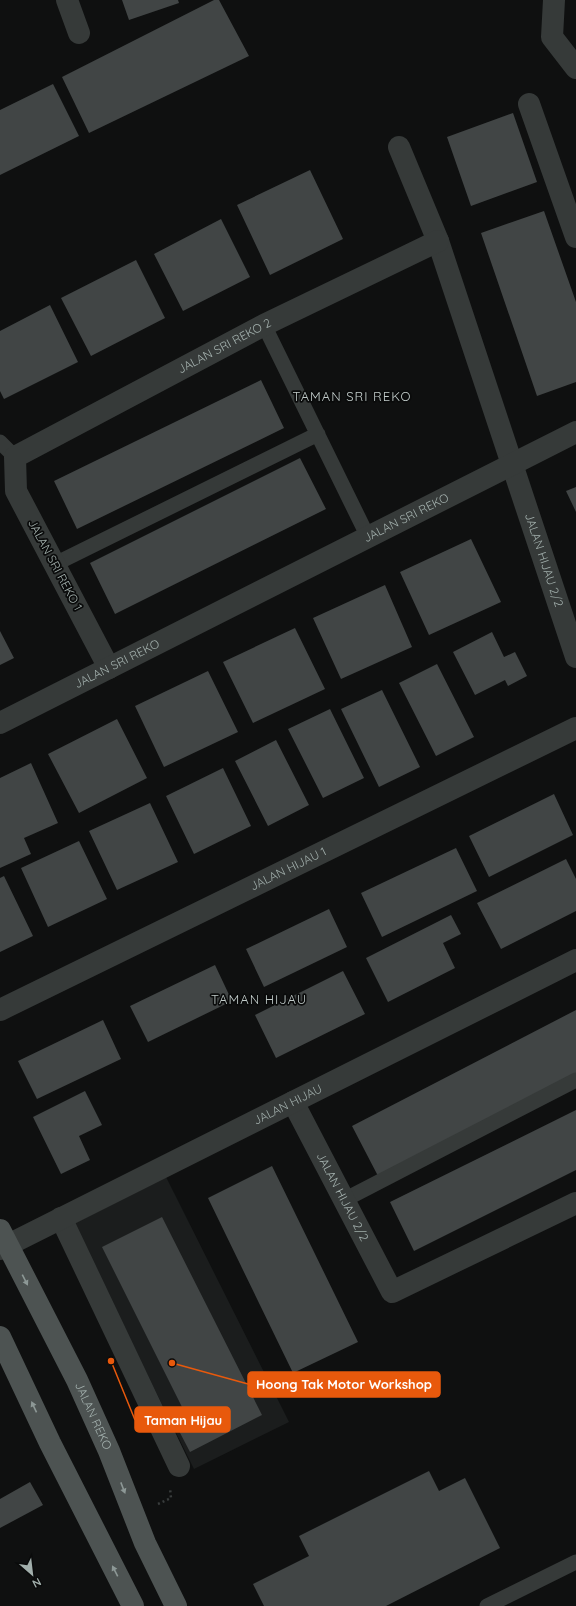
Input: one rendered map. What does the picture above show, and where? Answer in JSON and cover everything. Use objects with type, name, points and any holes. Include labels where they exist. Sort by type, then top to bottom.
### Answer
[{"type":"main road","name":"JALAN REKO","points":[[2,1241],[78,1380],[109,1451],[145,1543],[176,1606]]},
{"type":"main road","points":[[0,1337],[50,1443],[133,1606]]},
{"type":"street","points":[[67,0],[80,33]]},
{"type":"street","points":[[554,0],[552,37],[576,68]]},
{"type":"street","points":[[529,104],[576,237]]},
{"type":"street","points":[[399,147],[438,241],[512,464]]},
{"type":"street","name":"JALAN SRI REKO 2","points":[[15,458],[264,325],[438,241]]},
{"type":"street","name":"JALAN SRI REKO","points":[[0,723],[576,432]]},
{"type":"street","name":"JALAN SRI REKO 1","points":[[15,458],[16,491],[109,668]]},
{"type":"street","name":"JALAN HIJAU 2/2","points":[[512,464],[576,656]]},
{"type":"street","name":"JALAN HIJAU 1","points":[[0,1010],[576,728]]},
{"type":"street","name":"JALAN HIJAU","points":[[2,1241],[61,1218],[576,960]]},
{"type":"street","name":"JALAN HIJAU 2/2","points":[[293,1102],[392,1292],[576,1203]]},
{"type":"street","points":[[61,1218],[179,1466]]},
{"type":"lane","points":[[264,325],[368,537]]},
{"type":"lane","points":[[55,564],[318,434]]},
{"type":"lane","points":[[0,442],[15,458]]},
{"type":"lane","points":[[344,1200],[576,1080]]},
{"type":"lane","points":[[487,1606],[576,1562]]},
{"type":"shaded area","points":[[166,1177],[289,1422],[194,1469],[73,1224]]},
{"type":"building","points":[[122,0],[178,0],[179,3],[129,20]]},
{"type":"building","points":[[214,0],[219,0],[249,56],[89,133],[62,77]]},
{"type":"building","points":[[53,84],[79,136],[0,175],[0,110]]},
{"type":"building","points":[[513,113],[537,182],[471,206],[447,137]]},
{"type":"building","points":[[310,170],[343,239],[270,275],[237,205]]},
{"type":"building","points":[[544,211],[576,302],[576,382],[537,396],[481,233]]},
{"type":"building","points":[[221,219],[250,277],[183,311],[154,254]]},
{"type":"building","points":[[136,260],[165,318],[91,356],[61,298]]},
{"type":"building","points":[[50,305],[78,362],[4,399],[0,391],[0,331]]},
{"type":"building","points":[[261,380],[284,428],[77,529],[54,481]]},
{"type":"building","points":[[300,458],[326,509],[115,614],[90,563]]},
{"type":"building","points":[[576,487],[576,512],[566,491]]},
{"type":"building","points":[[471,539],[501,602],[429,635],[400,572]]},
{"type":"building","points":[[385,585],[412,647],[341,679],[313,618]]},
{"type":"building","points":[[295,628],[325,689],[253,723],[223,662]]},
{"type":"building","points":[[0,631],[14,658],[0,665]]},
{"type":"building","points":[[492,632],[504,657],[515,652],[527,676],[508,686],[505,680],[475,695],[453,652]]},
{"type":"building","points":[[437,664],[474,737],[436,756],[399,683]]},
{"type":"building","points":[[208,671],[238,732],[164,767],[135,706]]},
{"type":"building","points":[[382,690],[420,767],[379,787],[341,709]]},
{"type":"building","points":[[330,709],[364,778],[323,798],[288,729]]},
{"type":"building","points":[[117,719],[147,778],[79,813],[48,754]]},
{"type":"building","points":[[276,740],[309,805],[268,826],[235,761]]},
{"type":"building","points":[[31,763],[58,823],[24,838],[31,854],[0,868],[0,778]]},
{"type":"building","points":[[223,768],[251,826],[194,854],[166,796]]},
{"type":"building","points":[[554,794],[573,835],[489,877],[469,836]]},
{"type":"building","points":[[150,803],[178,862],[117,890],[89,831]]},
{"type":"building","points":[[79,841],[107,899],[48,927],[21,868]]},
{"type":"building","points":[[456,848],[477,891],[382,937],[361,893]]},
{"type":"building","points":[[566,859],[576,879],[576,911],[501,949],[477,903]]},
{"type":"building","points":[[4,876],[33,936],[0,952],[0,878]]},
{"type":"building","points":[[329,909],[347,947],[264,987],[246,949]]},
{"type":"building","points":[[451,915],[461,934],[443,943],[455,968],[388,1002],[366,958]]},
{"type":"building","points":[[215,965],[232,1001],[148,1042],[130,1006]]},
{"type":"building","points":[[343,971],[365,1014],[276,1058],[255,1015]]},
{"type":"building","points":[[576,1010],[576,1074],[378,1176],[352,1126]]},
{"type":"building","points":[[103,1020],[121,1059],[37,1099],[18,1061]]},
{"type":"building","points":[[85,1091],[102,1125],[79,1136],[90,1160],[61,1174],[33,1117]]},
{"type":"building","points":[[576,1110],[576,1170],[414,1251],[390,1202]]},
{"type":"building","points":[[272,1166],[358,1342],[293,1373],[208,1198]]},
{"type":"building","points":[[162,1217],[262,1415],[190,1452],[178,1429],[190,1423],[102,1247]]},
{"type":"building","points":[[429,1471],[439,1491],[465,1478],[500,1548],[386,1606],[264,1606],[253,1584],[309,1556],[299,1536]]},
{"type":"building","points":[[30,1482],[43,1505],[0,1528],[0,1499]]},
{"type":"place","name":"Taman Hijau","points":[[111,1361]]},
{"type":"place","name":"Hoong Tak Motor Workshop","points":[[172,1363]]},
{"type":"district","name":"TAMAN SRI REKO","points":[[352,396]]},
{"type":"district","name":"TAMAN HIJAU","points":[[259,999]]}]
